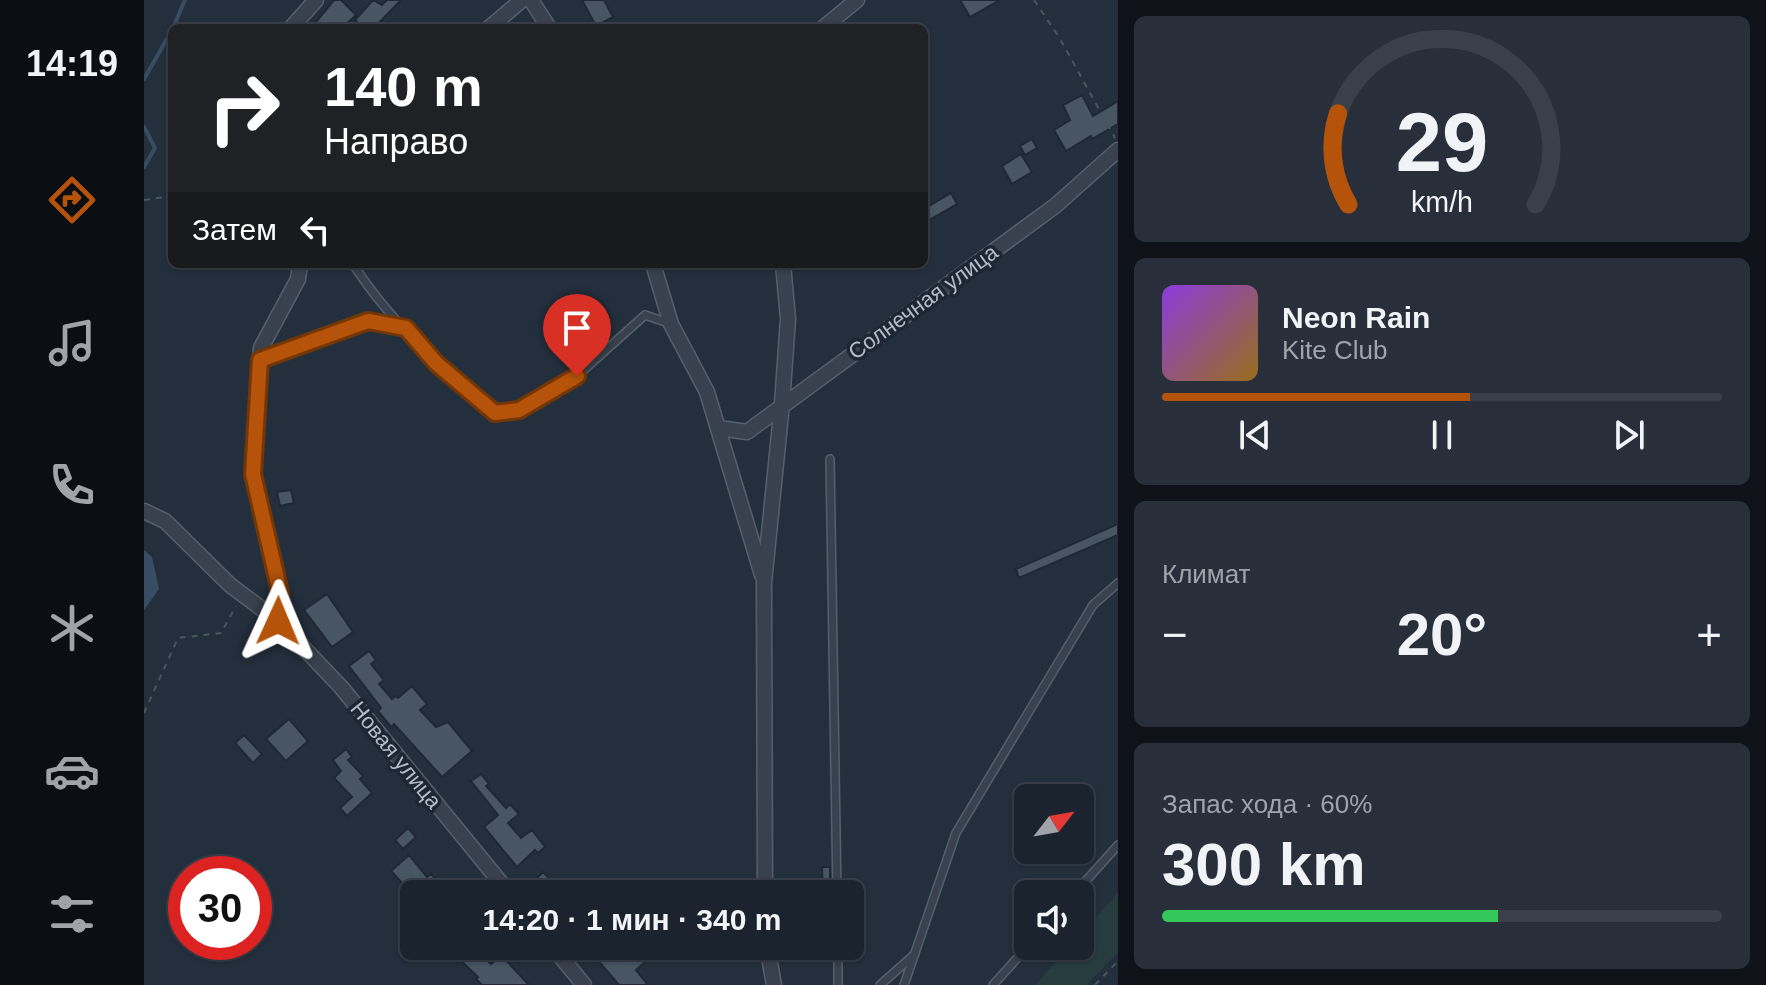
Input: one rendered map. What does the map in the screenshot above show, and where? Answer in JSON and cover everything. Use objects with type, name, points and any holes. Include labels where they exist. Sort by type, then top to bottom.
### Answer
[{"type":"street","points":[[295,24],[316,0]]},
{"type":"street","points":[[494,24],[522,0]]},
{"type":"street","points":[[531,0],[546,24]]},
{"type":"street","points":[[828,24],[857,0]]},
{"type":"street","name":"Солнечная улица","points":[[719,428],[747,432],[1055,206],[1118,150]]},
{"type":"street","points":[[278,621],[280,592],[253,474],[261,348],[298,279],[299,268]]},
{"type":"street","points":[[654,268],[671,324],[707,392],[764,583]]},
{"type":"street","points":[[765,880],[764,583],[788,319],[783,268]]},
{"type":"street","name":"Новая улица","points":[[144,511],[165,521],[242,594],[278,621],[341,687],[499,880]]},
{"type":"street","points":[[563,960],[584,985]]},
{"type":"street","points":[[770,960],[774,985]]},
{"type":"lane","points":[[356,268],[436,363],[495,413],[519,410],[577,376],[645,315],[671,324]]},
{"type":"lane","points":[[260,360],[368,321],[406,328]]},
{"type":"lane","points":[[830,459],[837,880]]},
{"type":"lane","points":[[904,985],[956,833],[1093,605],[1118,583]]},
{"type":"lane","points":[[1087,880],[1118,845]]},
{"type":"lane","points":[[880,985],[917,953]]},
{"type":"lane","points":[[838,960],[838,985]]},
{"type":"lane","points":[[993,985],[1015,960]]},
{"type":"path","points":[[1034,0],[1059,37],[1118,143]]},
{"type":"path","points":[[144,200],[168,197]]},
{"type":"path","points":[[144,713],[178,638],[221,633],[242,594]]},
{"type":"path","points":[[1095,985],[1118,961]]},
{"type":"green space","points":[[1118,893],[1118,952],[1087,985],[1035,985],[1057,960],[1094,960],[1094,920]]},
{"type":"water","points":[[144,550],[152,557],[159,589],[144,610]]},
{"type":"building","points":[[334,0],[341,0],[356,15],[346,24],[314,24]]},
{"type":"building","points":[[373,0],[382,5],[387,0],[401,0],[378,24],[359,24],[355,20]]},
{"type":"building","points":[[582,0],[604,0],[613,17],[595,24]]},
{"type":"building","points":[[960,0],[1000,0],[970,17]]},
{"type":"building","points":[[1082,95],[1093,116],[1118,101],[1118,124],[1066,151],[1054,130],[1070,120],[1063,105]]},
{"type":"building","points":[[1032,139],[1037,148],[1025,155],[1020,146]]},
{"type":"building","points":[[1021,154],[1032,172],[1012,184],[1002,166]]},
{"type":"building","points":[[951,193],[957,204],[928,221],[928,207]]},
{"type":"building","points":[[291,490],[294,503],[280,506],[277,492]]},
{"type":"building","points":[[1118,524],[1118,535],[1019,578],[1016,569]]},
{"type":"building","points":[[327,594],[353,632],[332,647],[304,610]]},
{"type":"building","points":[[369,651],[376,660],[371,664],[384,680],[379,684],[392,699],[395,696],[398,698],[412,686],[427,704],[420,710],[436,727],[448,722],[472,751],[442,777],[394,724],[391,727],[378,711],[381,708],[349,666]]},
{"type":"building","points":[[289,719],[308,741],[286,761],[266,739]]},
{"type":"building","points":[[244,735],[262,754],[253,763],[235,743]]},
{"type":"building","points":[[346,749],[352,757],[348,760],[363,776],[360,779],[372,793],[347,816],[340,808],[352,797],[334,778],[341,771],[333,760]]},
{"type":"building","points":[[481,774],[489,784],[486,786],[506,808],[510,804],[519,814],[508,823],[521,838],[532,830],[545,847],[538,853],[535,850],[517,867],[484,827],[498,815],[471,781]]},
{"type":"building","points":[[408,828],[416,837],[403,849],[395,840]]},
{"type":"building","points":[[409,855],[427,877],[431,874],[436,880],[400,881],[391,871]]},
{"type":"building","points":[[822,867],[830,867],[830,880],[822,880]]},
{"type":"building","points":[[543,872],[550,880],[535,880]]},
{"type":"building","points":[[460,960],[487,960],[491,964],[495,960],[506,960],[529,985],[482,985],[476,979],[478,977]]},
{"type":"building","points":[[598,960],[647,960],[636,970],[648,985],[619,985]]},
{"type":"waterway","points":[[175,24],[185,0]]},
{"type":"waterway","points":[[144,79],[168,37]]},
{"type":"waterway","points":[[144,127],[155,148],[144,167]]},
{"type":"route","points":[[278,621],[280,592],[253,474],[260,360],[368,321],[406,328],[436,363],[495,413],[519,410],[577,376]]}]
